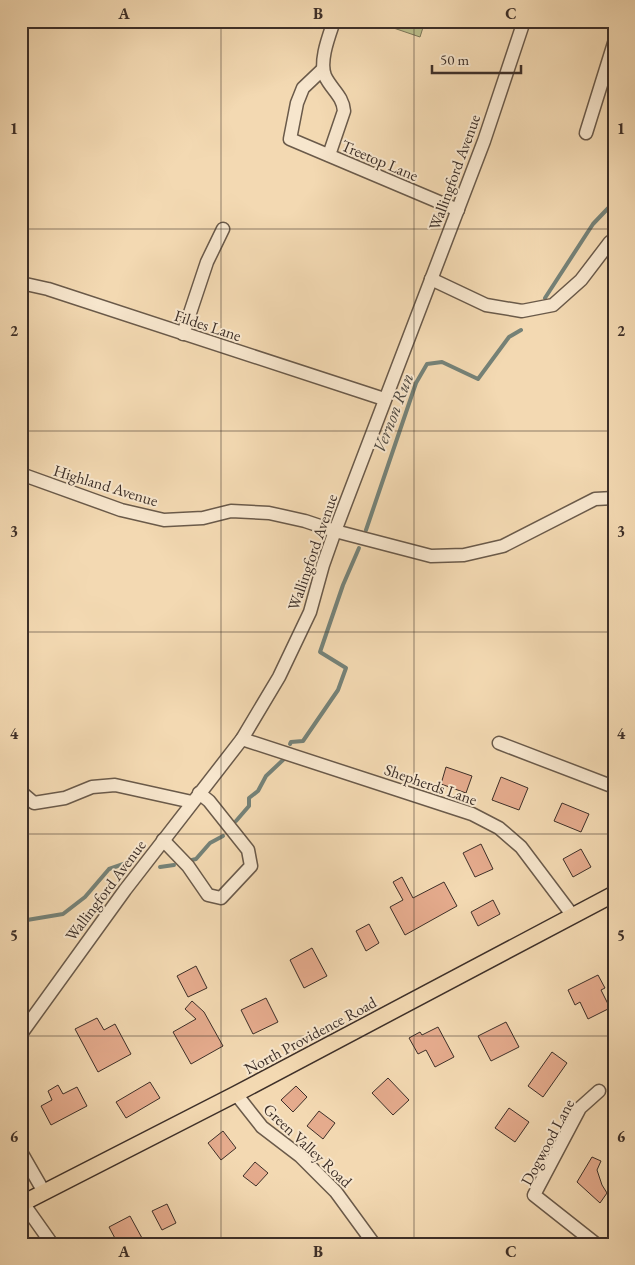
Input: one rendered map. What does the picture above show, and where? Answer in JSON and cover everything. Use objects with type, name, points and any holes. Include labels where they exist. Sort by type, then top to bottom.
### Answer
[{"type":"main road","name":"North Providence Road","points":[[22,1203],[236,1094],[614,894]]},
{"type":"street","points":[[329,156],[344,111],[344,103],[326,77],[323,69],[326,45],[334,21]]},
{"type":"street","name":"Wallingford Avenue","points":[[21,1034],[125,890],[242,739],[279,677],[310,612],[323,565],[384,400],[458,210],[504,85],[524,21]]},
{"type":"street","points":[[610,21],[614,23]]},
{"type":"street","points":[[586,133],[614,43]]},
{"type":"street","name":"Treetop Lane","points":[[323,69],[303,88],[297,103],[290,139],[458,210]]},
{"type":"street","points":[[183,334],[207,262],[223,229]]},
{"type":"street","points":[[431,280],[486,305],[522,311],[553,305],[581,280],[610,242]]},
{"type":"street","name":"Fildes Lane","points":[[21,283],[48,289],[384,400]]},
{"type":"street","name":"Highland Avenue","points":[[21,474],[121,510],[164,520],[203,518],[231,512],[270,513],[305,521],[335,532],[431,556],[464,555],[503,546],[594,499],[614,498]]},
{"type":"street","name":"Shepherds Lane","points":[[242,739],[472,814],[499,828],[521,847],[573,916]]},
{"type":"street","points":[[500,744],[614,787]]},
{"type":"street","points":[[21,792],[34,803],[65,798],[92,787],[115,785],[209,801],[248,850],[250,866],[221,898],[208,894],[188,866],[163,840]]},
{"type":"street","name":"Dogwood Lane","points":[[596,1244],[534,1195],[580,1108],[599,1091]]},
{"type":"street","name":"Green Valley Road","points":[[236,1094],[262,1127],[300,1156],[336,1192],[374,1244]]},
{"type":"street","points":[[21,1152],[44,1192]]},
{"type":"street","points":[[22,1203],[52,1244]]},
{"type":"green space","points":[[373,21],[425,21],[420,37]]},
{"type":"building","points":[[446,767],[472,776],[466,793],[441,784]]},
{"type":"building","points":[[501,777],[528,788],[519,810],[492,800]]},
{"type":"building","points":[[562,803],[589,814],[581,832],[554,821]]},
{"type":"building","points":[[481,844],[493,869],[475,877],[463,853]]},
{"type":"building","points":[[581,849],[591,867],[573,877],[563,859]]},
{"type":"building","points":[[402,877],[413,898],[444,882],[457,906],[405,935],[390,907],[403,900],[393,882]]},
{"type":"building","points":[[493,900],[500,914],[478,926],[471,912]]},
{"type":"building","points":[[369,924],[379,943],[366,951],[356,931]]},
{"type":"building","points":[[312,948],[327,976],[304,988],[290,960]]},
{"type":"building","points":[[196,966],[207,988],[188,997],[177,976]]},
{"type":"building","points":[[598,975],[605,988],[601,990],[610,1008],[588,1019],[580,1002],[575,1005],[568,990]]},
{"type":"building","points":[[266,998],[278,1022],[253,1034],[241,1010]]},
{"type":"building","points":[[192,1001],[204,1012],[223,1046],[191,1064],[173,1032],[196,1019],[185,1009]]},
{"type":"building","points":[[97,1018],[104,1030],[115,1024],[131,1054],[98,1072],[75,1029]]},
{"type":"building","points":[[506,1022],[519,1047],[491,1061],[478,1036]]},
{"type":"building","points":[[438,1027],[454,1057],[435,1067],[426,1050],[418,1054],[409,1038],[420,1032],[422,1035]]},
{"type":"building","points":[[552,1052],[567,1063],[543,1097],[528,1086]]},
{"type":"building","points":[[388,1078],[409,1100],[393,1115],[372,1093]]},
{"type":"building","points":[[150,1082],[160,1098],[126,1118],[116,1102]]},
{"type":"building","points":[[58,1085],[63,1094],[77,1087],[87,1106],[51,1125],[41,1106],[52,1100],[48,1091]]},
{"type":"building","points":[[296,1086],[307,1097],[293,1112],[281,1100]]},
{"type":"building","points":[[509,1108],[529,1122],[515,1142],[495,1128]]},
{"type":"building","points":[[319,1111],[335,1123],[323,1139],[307,1126]]},
{"type":"building","points":[[223,1131],[236,1148],[221,1160],[208,1143]]},
{"type":"building","points":[[592,1157],[601,1161],[597,1170],[607,1193],[600,1203],[577,1182]]},
{"type":"building","points":[[255,1162],[268,1173],[256,1186],[243,1176]]},
{"type":"building","points":[[167,1204],[176,1223],[162,1230],[152,1211]]},
{"type":"building","points":[[130,1216],[142,1238],[131,1244],[118,1244],[109,1227]]},
{"type":"waterway","name":"Vernon Run","points":[[545,298],[593,224],[614,202]]},
{"type":"waterway","name":"Vernon Run","points":[[366,530],[416,383],[427,364],[442,362],[478,379],[509,337],[521,330]]},
{"type":"waterway","name":"Vernon Run","points":[[290,744],[291,742],[303,741],[338,690],[346,668],[320,652],[343,585],[359,548]]},
{"type":"waterway","name":"Vernon Run","points":[[236,821],[249,806],[249,798],[258,791],[266,776],[283,760]]},
{"type":"waterway","name":"Vernon Run","points":[[188,861],[196,859],[210,843],[223,836]]},
{"type":"waterway","name":"Vernon Run","points":[[21,921],[63,914],[85,897],[109,869],[135,860]]},
{"type":"waterway","name":"Vernon Run","points":[[160,867],[174,865]]}]
